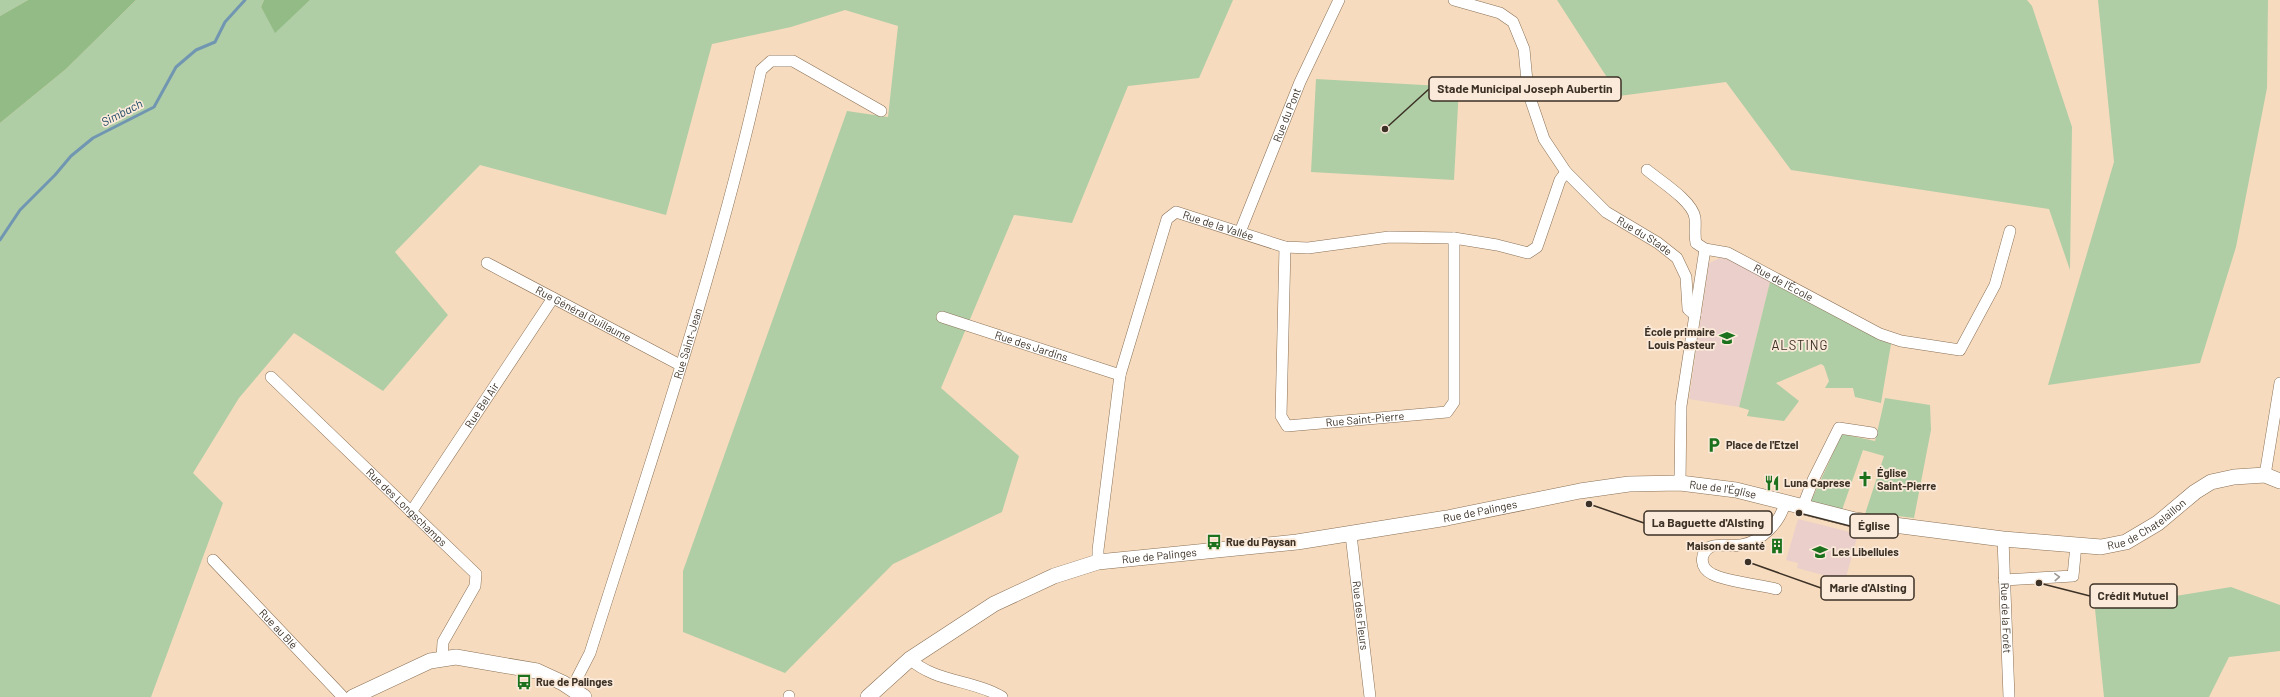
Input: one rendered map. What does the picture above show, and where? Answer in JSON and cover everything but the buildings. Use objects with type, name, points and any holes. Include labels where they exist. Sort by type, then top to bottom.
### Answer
[{"type":"main road","name":"Rue de Chatelaillon","points":[[2003,539],[2102,547],[2126,542],[2158,523],[2195,492],[2211,482],[2234,477],[2265,475],[2280,481]]},
{"type":"main road","name":"Rue de l'Église","points":[[1629,484],[1680,483],[1736,490],[1855,520],[2003,539]]},
{"type":"main road","name":"Rue de Palinges","points":[[868,697],[910,659],[994,604],[1054,576],[1098,562],[1271,545],[1351,534],[1447,518],[1580,491],[1629,484]]},
{"type":"main road","points":[[353,697],[411,668],[442,658],[471,658],[537,671],[572,688],[584,697]]},
{"type":"street","name":"Rue du Pont","points":[[1240,232],[1300,82],[1339,0]]},
{"type":"street","name":"Rue du Stade","points":[[1454,0],[1500,13],[1513,22],[1524,49],[1528,92],[1544,139],[1566,172],[1606,212],[1658,243],[1677,258],[1686,277],[1688,309],[1695,315]]},
{"type":"street","name":"Rue Saint-Jean","points":[[572,688],[590,653],[680,365],[741,159],[761,70],[771,61],[793,61],[881,111]]},
{"type":"street","points":[[1647,170],[1691,206],[1695,218],[1694,233],[1696,243],[1705,249],[1681,406],[1680,483]]},
{"type":"street","name":"Rue de la Vallée","points":[[1098,562],[1098,550],[1120,375],[1167,219],[1176,212],[1285,246],[1308,248],[1389,237],[1454,238],[1497,245],[1528,253],[1537,247],[1560,180],[1566,172]]},
{"type":"street","name":"Rue de l'École","points":[[1705,249],[1728,253],[1892,339],[1960,350],[1995,285],[2010,231]]},
{"type":"street","name":"Rue Saint-Pierre","points":[[1285,246],[1281,416],[1287,426],[1447,412],[1454,402],[1454,238]]},
{"type":"street","name":"Rue Général Guillaume","points":[[487,263],[680,365]]},
{"type":"street","name":"Rue Bel Air","points":[[411,512],[552,298]]},
{"type":"street","name":"Rue des Jardins","points":[[942,317],[1120,375]]},
{"type":"street","name":"Rue des Longschamps","points":[[271,377],[476,574],[476,586],[443,642],[442,658]]},
{"type":"street","points":[[2265,475],[2280,383]]},
{"type":"street","points":[[1803,506],[1813,480],[1839,428],[1872,433]]},
{"type":"street","points":[[1776,589],[1711,574],[1703,566],[1702,560],[1703,554],[1710,547],[1715,545],[1741,545],[1757,539],[1776,522],[1783,511],[1785,502]]},
{"type":"street","name":"Rue des Fleurs","points":[[1351,534],[1370,697]]},
{"type":"street","name":"Rue de la Forêt","points":[[2003,539],[2009,697]]},
{"type":"street","points":[[2004,580],[2073,576],[2076,545]]},
{"type":"street","name":"Rue au Blé","points":[[213,560],[343,697]]},
{"type":"street","points":[[910,659],[922,669],[970,684],[1002,697]]},
{"type":"shaded area","name":"École primaire Louis Pasteur","points":[[1720,258],[1730,259],[1770,282],[1739,407],[1689,399],[1709,263]]},
{"type":"shaded area","name":"Les Libellules","points":[[1798,519],[1858,534],[1845,581],[1797,568],[1798,563],[1786,560]]},
{"type":"green space","points":[[0,0],[28,0],[0,16]]},
{"type":"green space","points":[[28,0],[136,0],[66,69],[0,123],[0,16]]},
{"type":"green space","points":[[136,0],[264,0],[261,7],[275,32],[310,0],[1233,0],[1199,78],[1128,86],[1072,223],[1014,215],[941,388],[1019,456],[1002,512],[893,564],[785,673],[683,632],[683,571],[847,111],[888,117],[898,26],[845,10],[791,27],[712,44],[666,215],[480,165],[395,252],[448,315],[383,391],[294,333],[239,398],[193,473],[223,503],[151,697],[0,697],[0,123],[66,69]]},
{"type":"green space","points":[[264,0],[310,0],[275,33],[261,7]]},
{"type":"green space","points":[[1557,0],[2027,0],[2032,6],[2072,127],[2070,270],[2049,209],[1791,170],[1726,82],[1619,96]]},
{"type":"green space","points":[[2098,0],[2268,0],[2267,88],[2236,247],[2200,363],[2048,385],[2114,162]]},
{"type":"green space","points":[[1316,79],[1459,87],[1454,180],[1311,172]]},
{"type":"green space","points":[[1770,282],[1891,344],[1881,403],[1855,397],[1853,388],[1825,388],[1829,381],[1824,366],[1821,364],[1776,383],[1799,401],[1784,421],[1747,416],[1749,410],[1739,407]]},
{"type":"green space","points":[[1885,398],[1930,405],[1931,430],[1914,518],[1890,515],[1888,519],[1865,514],[1884,456],[1863,450],[1842,510],[1811,501],[1842,434],[1875,441]]},
{"type":"green space","points":[[2231,587],[2280,605],[2280,651],[2229,657],[2209,697],[2104,697],[2095,609]]},
{"type":"waterway","name":"Simbach","points":[[0,240],[20,210],[55,175],[71,156],[93,138],[154,107],[176,67],[196,50],[215,42],[225,22],[245,0]]},
{"type":"place","name":"Stade Municipal Joseph Aubertin","points":[[1385,129]]},
{"type":"place","name":"École primaire Louis Pasteur","points":[[1727,338]]},
{"type":"place","name":"Place de l'Etzel","points":[[1714,445]]},
{"type":"place","name":"Église Saint-Pierre","points":[[1865,479]]},
{"type":"place","name":"Luna Caprese","points":[[1772,483]]},
{"type":"place","name":"La Baguette d'Alsting","points":[[1589,504]]},
{"type":"place","name":"Église","points":[[1799,513]]},
{"type":"place","name":"Rue du Paysan","points":[[1214,542]]},
{"type":"place","name":"Maison de santé","points":[[1777,546]]},
{"type":"place","name":"Les Libellules","points":[[1820,552]]},
{"type":"place","name":"Marie d'Alsting","points":[[1748,562]]},
{"type":"place","name":"Crédit Mutuel","points":[[2039,583]]},
{"type":"place","name":"Rue de Palinges","points":[[524,682]]},
{"type":"district","name":"ALSTING","points":[[1800,345]]}]
